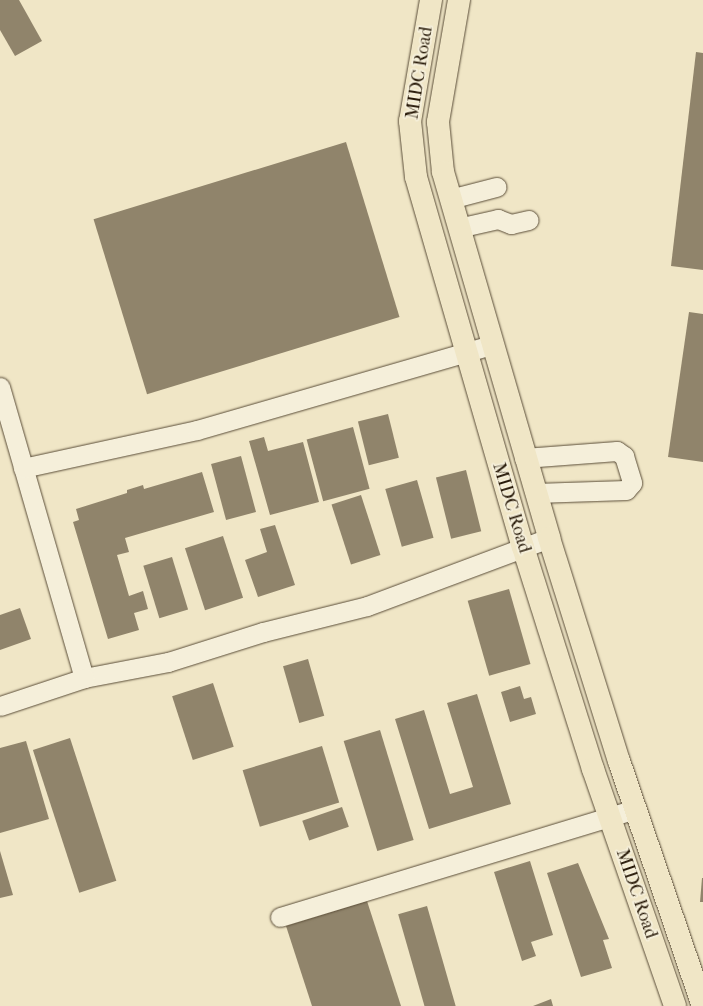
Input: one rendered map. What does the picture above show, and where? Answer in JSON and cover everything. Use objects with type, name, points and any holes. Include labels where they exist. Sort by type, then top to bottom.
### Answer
[{"type":"main road","name":"MIDC Road","points":[[431,0],[410,121],[416,177],[523,547],[609,817],[675,1006]]},
{"type":"main road","name":"MIDC Road","points":[[459,0],[438,122],[443,172],[524,458],[635,809],[703,1006]]},
{"type":"street","points":[[450,199],[496,188]]},
{"type":"street","points":[[458,228],[498,219],[511,224],[529,220]]},
{"type":"street","points":[[23,468],[197,430],[492,345]]},
{"type":"street","points":[[0,387],[84,678]]},
{"type":"street","points":[[524,458],[617,451],[624,456],[632,483],[626,490],[535,493]]},
{"type":"street","points":[[0,706],[84,678],[168,662],[263,632],[367,606],[549,538]]},
{"type":"street","points":[[280,918],[635,809]]},
{"type":"building","points":[[0,0],[19,0],[42,41],[15,56],[0,30]]},
{"type":"building","points":[[696,52],[703,53],[703,270],[671,266]]},
{"type":"building","points":[[346,142],[400,317],[147,394],[94,219]]},
{"type":"building","points":[[689,312],[703,314],[703,462],[668,457]]},
{"type":"building","points":[[388,414],[399,458],[369,465],[358,421]]},
{"type":"building","points":[[353,427],[370,489],[323,501],[307,439]]},
{"type":"building","points":[[264,437],[268,451],[303,442],[319,502],[270,515],[249,441]]},
{"type":"building","points":[[241,456],[256,512],[226,520],[211,464]]},
{"type":"building","points":[[466,470],[481,531],[451,539],[436,477]]},
{"type":"building","points":[[202,472],[214,512],[125,538],[129,552],[117,555],[129,596],[143,591],[148,609],[134,613],[139,630],[108,639],[73,522],[79,520],[76,509],[127,493],[127,490],[143,485],[144,489]]},
{"type":"building","points":[[417,480],[434,538],[402,547],[385,489]]},
{"type":"building","points":[[361,495],[380,555],[351,564],[332,505]]},
{"type":"building","points":[[275,525],[295,585],[258,597],[245,560],[267,552],[260,529]]},
{"type":"building","points":[[223,536],[243,598],[205,610],[185,548]]},
{"type":"building","points":[[172,557],[188,610],[159,618],[143,566]]},
{"type":"building","points":[[509,589],[530,664],[489,676],[468,601]]},
{"type":"building","points":[[20,608],[31,639],[0,650],[0,615]]},
{"type":"building","points":[[308,659],[324,716],[299,723],[283,666]]},
{"type":"building","points":[[213,683],[234,747],[193,760],[172,696]]},
{"type":"building","points":[[520,686],[524,699],[531,697],[536,714],[510,722],[501,692]]},
{"type":"building","points":[[477,694],[511,804],[429,829],[395,719],[424,710],[450,794],[473,787],[447,703]]},
{"type":"building","points":[[380,730],[414,840],[377,851],[344,741]]},
{"type":"building","points":[[70,738],[116,881],[79,893],[33,750]]},
{"type":"building","points":[[26,741],[49,819],[0,833],[0,748]]},
{"type":"building","points":[[322,746],[339,802],[260,827],[243,770]]},
{"type":"building","points":[[342,807],[349,827],[309,841],[302,821]]},
{"type":"building","points":[[0,851],[13,895],[0,898]]},
{"type":"building","points":[[530,861],[553,935],[531,942],[536,956],[522,961],[494,872]]},
{"type":"building","points":[[578,863],[609,939],[603,940],[612,968],[581,977],[547,873]]},
{"type":"building","points":[[702,878],[703,902],[700,902]]},
{"type":"building","points":[[367,901],[401,1006],[312,1006],[286,926]]},
{"type":"building","points":[[427,906],[456,1006],[424,1006],[398,914]]},
{"type":"building","points":[[551,999],[553,1006],[533,1006]]}]
